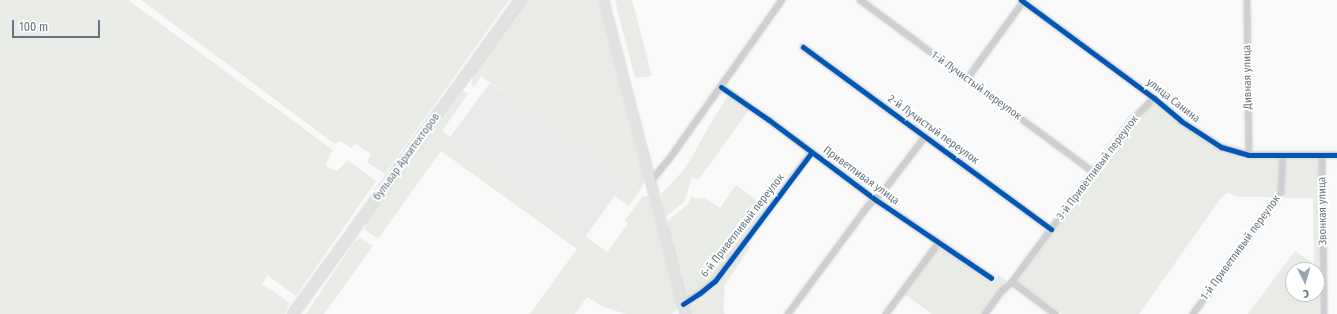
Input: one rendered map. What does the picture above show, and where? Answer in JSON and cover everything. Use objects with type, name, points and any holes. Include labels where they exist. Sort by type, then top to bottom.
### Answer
[{"type":"main road","name":"бульвар Архитекторов","points":[[293,314],[520,0]]},
{"type":"main road","points":[[603,0],[685,314]]},
{"type":"street","points":[[650,182],[721,87],[782,0]]},
{"type":"street","name":"1-й Лучистый переулок","points":[[860,0],[1093,172]]},
{"type":"street","name":"Дивная улица","points":[[1247,0],[1249,155]]},
{"type":"street","points":[[967,79],[1022,1]]},
{"type":"street","name":"улица Санина","points":[[1022,1],[1154,98],[1205,138],[1221,147],[1249,155],[1337,155]]},
{"type":"street","name":"2-й Лучистый переулок","points":[[803,47],[1051,229]]},
{"type":"street","name":"Приветливая улица","points":[[721,87],[876,200],[991,278]]},
{"type":"street","name":"3-й Приветливый переулок","points":[[985,314],[1002,291],[1012,282],[1132,120],[1154,98]]},
{"type":"street","points":[[788,314],[868,206],[876,200],[925,137]]},
{"type":"street","name":"6-й Приветливый переулок","points":[[683,304],[715,281],[812,152]]},
{"type":"street","name":"1-й Приветливый переулок","points":[[1193,314],[1279,196],[1281,192],[1283,155]]},
{"type":"street","name":"Звонкая улица","points":[[1322,155],[1324,314]]},
{"type":"street","points":[[886,314],[939,242]]},
{"type":"street","points":[[1012,282],[1055,314]]},
{"type":"shaded area","points":[[0,0],[128,0],[333,150],[325,166],[337,171],[348,160],[376,181],[296,296],[267,275],[262,285],[289,303],[285,314],[0,314]]},
{"type":"shaded area","points":[[141,0],[509,0],[385,174],[367,162],[371,154],[356,144],[351,148],[340,141],[335,144]]},
{"type":"shaded area","points":[[526,0],[597,0],[644,178],[643,185],[629,206],[615,197],[625,182],[481,76],[474,87],[471,84],[473,75]]},
{"type":"shaded area","points":[[615,0],[632,0],[652,76],[635,78]]},
{"type":"shaded area","points":[[490,83],[625,182],[585,237],[450,137]]},
{"type":"shaded area","points":[[463,91],[468,94],[442,131],[607,252],[628,224],[625,220],[643,196],[648,196],[678,308],[677,310],[672,314],[626,314],[604,307],[587,297],[575,314],[530,314],[577,249],[441,151],[378,239],[365,230],[366,224]]},
{"type":"shaded area","points":[[729,94],[749,110],[698,180],[692,177],[684,202],[667,216],[665,215],[661,194],[681,173],[691,159]]},
{"type":"shaded area","points":[[1152,104],[1158,104],[1212,145],[1280,157],[1278,194],[1274,197],[1240,197],[1228,193],[1221,198],[1139,314],[1062,314],[1017,282],[1137,119]]},
{"type":"shaded area","points":[[1287,157],[1318,157],[1320,162],[1319,262],[1314,262],[1313,198],[1283,198]]},
{"type":"shaded area","points":[[736,185],[765,207],[712,280],[688,297],[685,295],[669,232],[668,221],[688,204],[691,196],[696,199],[698,197],[702,199],[704,197],[720,208]]},
{"type":"shaded area","points":[[360,238],[373,246],[324,314],[306,314],[354,242]]},
{"type":"shaded area","points":[[746,244],[750,247],[725,285],[723,310],[725,314],[690,314],[688,303],[709,292]]},
{"type":"shaded area","points":[[938,247],[946,249],[992,284],[999,275],[1006,280],[981,314],[932,314],[904,294]]},
{"type":"shaded area","points":[[1295,251],[1311,262],[1287,262]]},
{"type":"shaded area","points":[[1285,264],[1285,302],[1319,302],[1319,314],[1248,314]]},
{"type":"cycle path","points":[[1021,0],[1154,98],[1181,121],[1221,147],[1249,155],[1337,155]]},
{"type":"cycle path","points":[[803,47],[1051,229]]},
{"type":"cycle path","points":[[721,87],[769,120],[876,200],[991,278]]},
{"type":"cycle path","points":[[683,304],[715,281],[812,152]]}]
